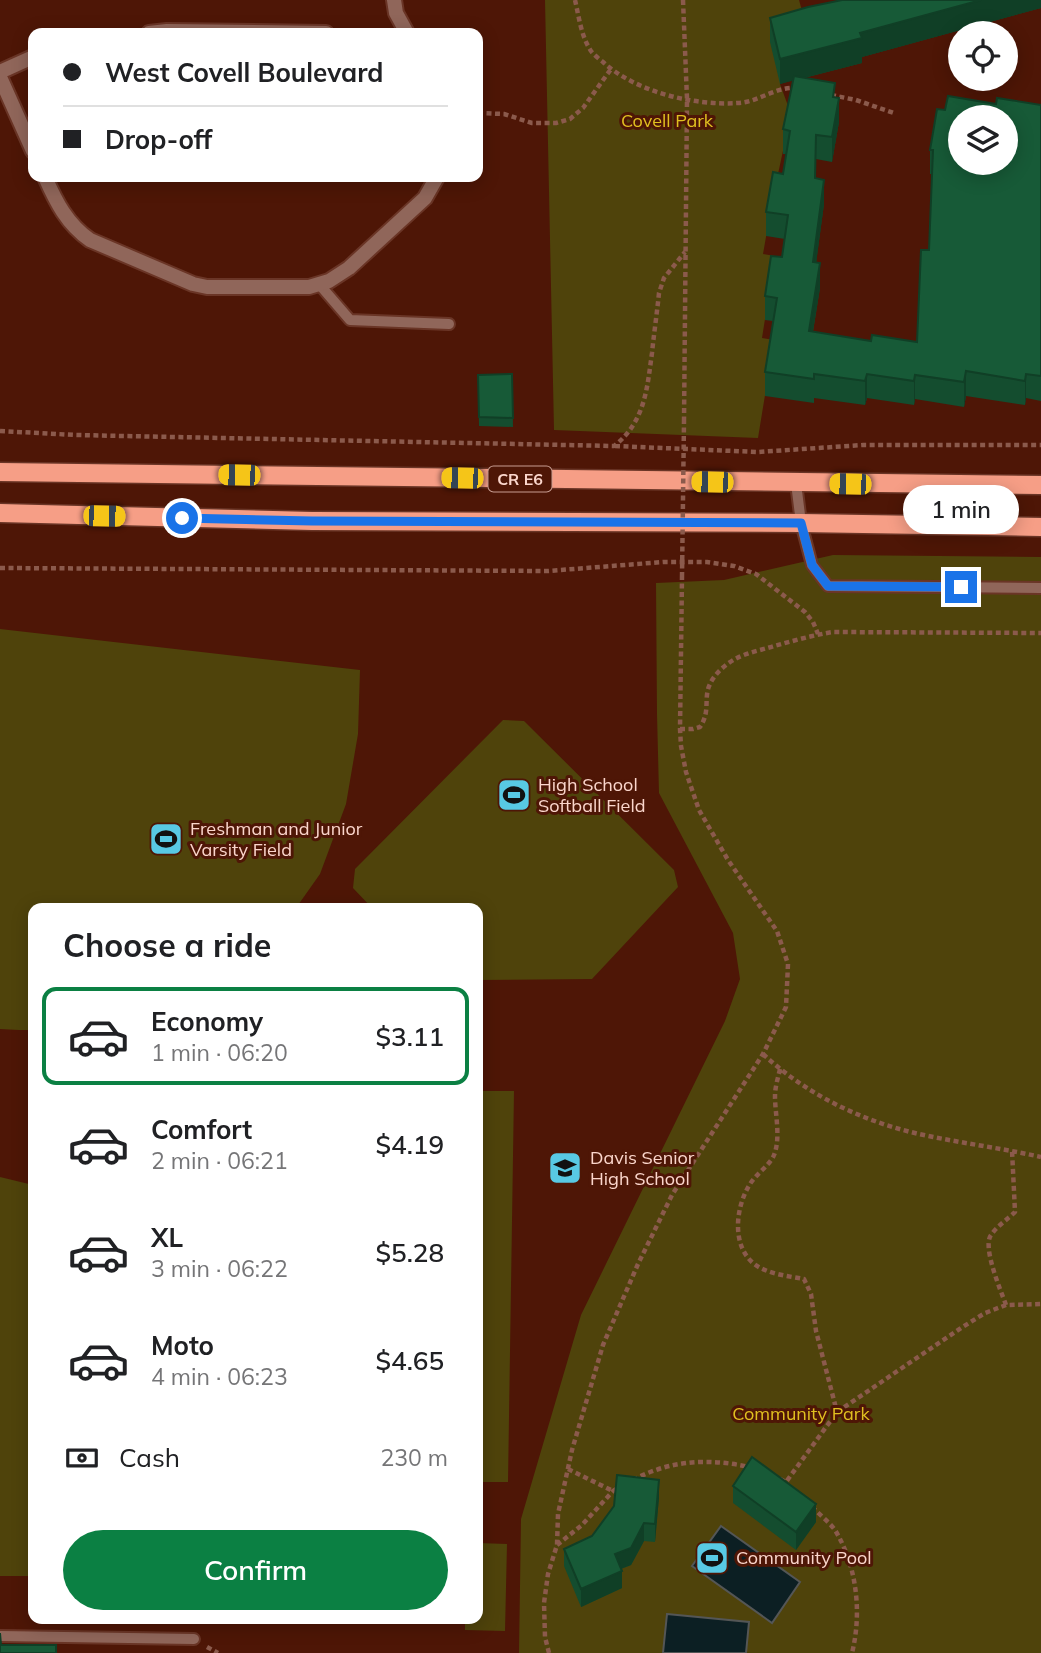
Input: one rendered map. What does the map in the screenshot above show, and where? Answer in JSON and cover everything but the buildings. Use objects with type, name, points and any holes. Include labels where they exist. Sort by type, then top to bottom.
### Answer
[{"type":"main road","points":[[0,463],[45,472]]},
{"type":"main road","name":"CR E6","points":[[0,472],[1041,485]]},
{"type":"main road","points":[[0,513],[312,521],[1041,527]]},
{"type":"street","points":[[394,0],[396,13],[404,28]]},
{"type":"street","points":[[28,60],[0,74],[28,139]]},
{"type":"street","points":[[47,182],[66,219],[90,240],[192,284],[207,287],[309,287],[329,281],[349,268],[425,198],[434,182]]},
{"type":"lane","points":[[319,284],[350,320],[449,324]]},
{"type":"lane","points":[[796,483],[801,523],[812,565],[828,586],[1041,588]]},
{"type":"lane","points":[[0,1636],[194,1639]]},
{"type":"path","points":[[575,0],[581,28],[591,51],[611,69],[635,84],[661,93],[713,103],[741,103],[777,90],[797,89]]},
{"type":"path","points":[[549,1653],[545,1637],[544,1603],[548,1574],[557,1545],[558,1514],[572,1450],[603,1345],[672,1195],[763,1054],[786,1007],[788,964],[777,931],[728,860],[699,810],[686,772],[681,746],[687,99],[684,0]]},
{"type":"path","points":[[483,113],[504,114],[532,123],[556,123],[570,119],[583,108],[611,69]]},
{"type":"path","points":[[821,93],[856,100],[894,113]]},
{"type":"path","points":[[614,446],[625,438],[646,398],[659,293],[664,278],[685,252]]},
{"type":"path","points":[[0,431],[103,436],[614,446],[758,452],[863,445],[1041,445]]},
{"type":"path","points":[[0,568],[548,571],[663,562],[707,562],[734,566],[756,574],[805,612],[818,634]]},
{"type":"path","points":[[680,729],[700,727],[707,712],[710,684],[726,665],[752,652],[818,634],[1041,633]]},
{"type":"path","points":[[763,1054],[810,1091],[878,1122],[919,1134],[1041,1157]]},
{"type":"path","points":[[780,1069],[775,1092],[775,1153],[748,1187],[738,1222],[738,1235],[743,1252],[754,1264],[767,1271],[804,1279],[811,1294],[816,1331],[837,1412]]},
{"type":"path","points":[[1006,1305],[993,1268],[988,1242],[990,1235],[1015,1212],[1012,1150]]},
{"type":"path","points":[[786,1482],[837,1412],[985,1313],[1006,1305],[1041,1304]]},
{"type":"path","points":[[557,1545],[582,1525],[612,1491],[645,1473],[673,1464],[700,1461],[726,1462],[754,1468]]},
{"type":"path","points":[[568,1469],[612,1491]]},
{"type":"path","points":[[775,1477],[786,1482],[795,1491]]},
{"type":"path","points":[[805,1500],[834,1528],[846,1552],[858,1610],[852,1653]]},
{"type":"green space","name":"Covell Park","points":[[545,0],[799,0],[808,32],[780,84],[791,114],[763,254],[775,256],[762,338],[774,340],[758,438],[554,430]]},
{"type":"green space","name":"Community Park","points":[[833,555],[1041,557],[1041,1653],[519,1653],[521,1519],[581,1315],[725,1021],[740,979],[733,933],[659,793],[656,583],[724,580]]},
{"type":"green space","name":"Freshman and Junior Varsity Field","points":[[0,629],[360,670],[358,734],[346,804],[320,874],[300,903],[28,903],[28,1030],[0,1029]]},
{"type":"green space","name":"High School Softball Field","points":[[503,720],[524,721],[674,870],[678,887],[592,979],[483,980],[483,903],[367,903],[353,888],[355,869]]},
{"type":"green space","points":[[483,1091],[514,1091],[508,1482],[483,1482]]},
{"type":"green space","points":[[0,1177],[28,1184],[28,1576],[0,1576]]},
{"type":"green space","points":[[483,1543],[507,1544],[505,1631],[465,1630],[465,1624],[483,1624]]},
{"type":"water","points":[[721,1526],[800,1582],[772,1623],[692,1566]]},
{"type":"water","points":[[667,1614],[749,1622],[746,1653],[663,1653]]},
{"type":"place","name":"High School Softball Field","points":[[514,795]]},
{"type":"place","name":"Freshman and Junior Varsity Field","points":[[166,839]]},
{"type":"place","name":"Davis Senior High School","points":[[565,1168]]},
{"type":"place","name":"Community Pool","points":[[712,1558]]},
{"type":"route","points":[[182,518],[801,523],[812,565],[828,586],[961,587]]}]
